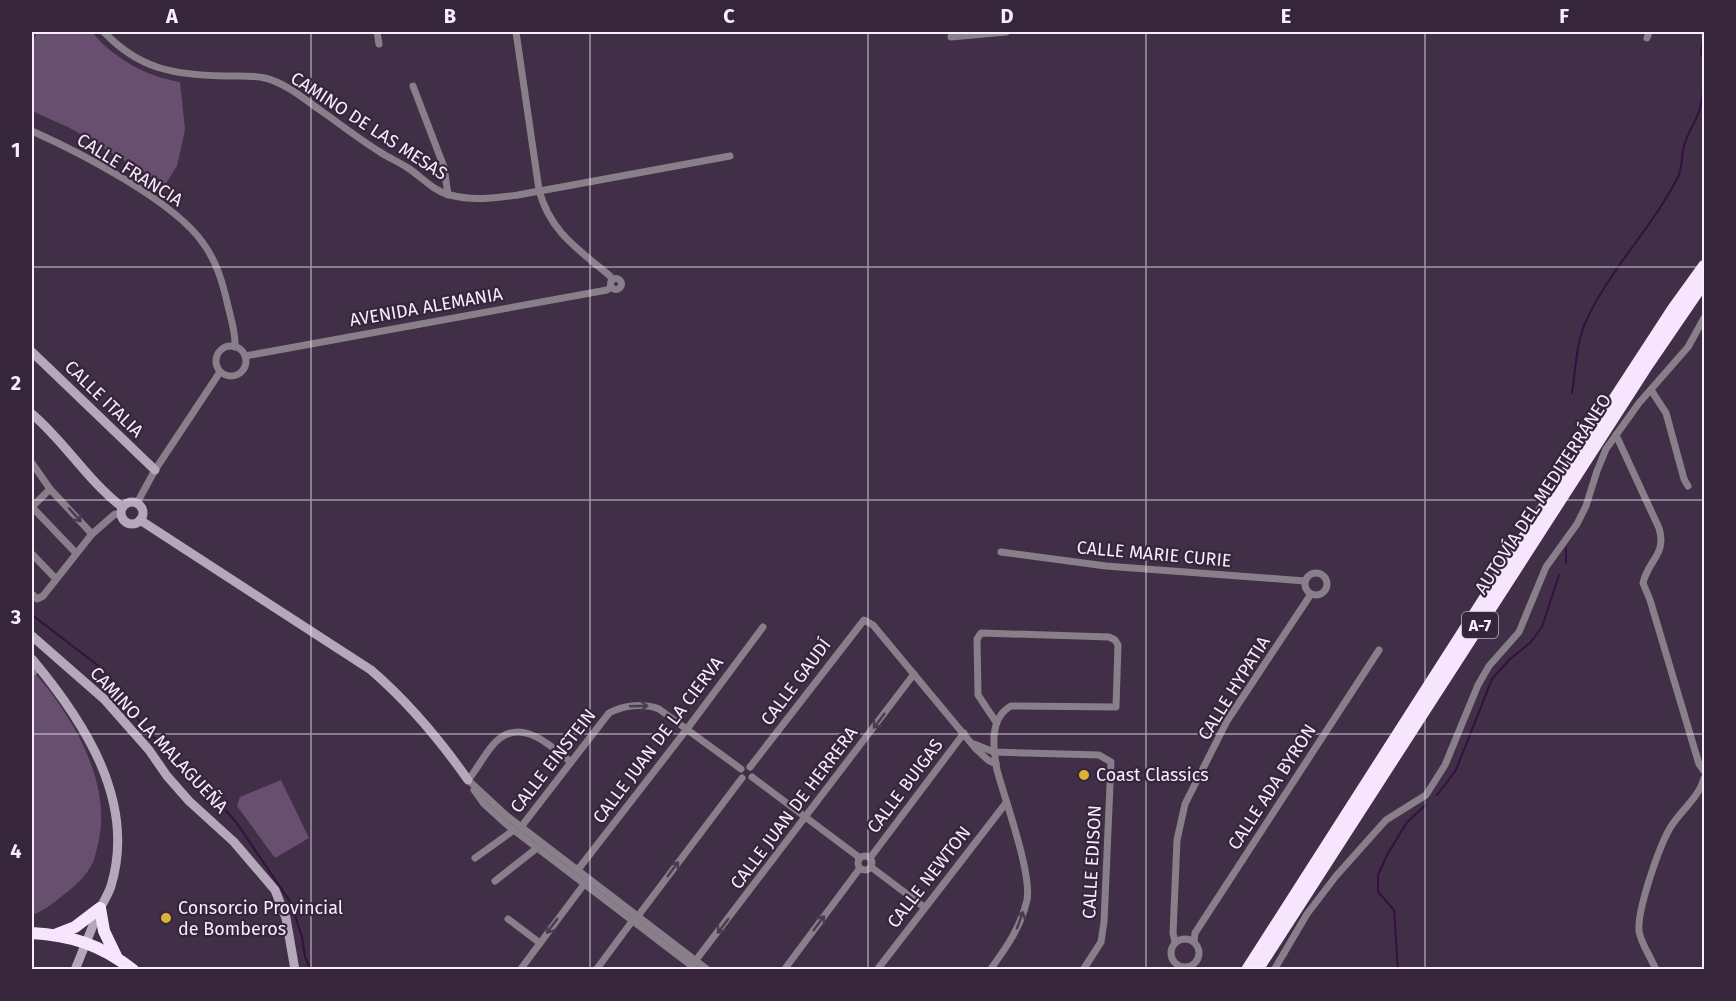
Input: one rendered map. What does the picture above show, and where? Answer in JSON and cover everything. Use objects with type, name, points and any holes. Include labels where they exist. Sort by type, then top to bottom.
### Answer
[{"type":"highway","name":"AUTOVÍA DEL MEDITERRÁNEO","points":[[1245,969],[1261,948],[1673,309],[1704,266]]},
{"type":"highway","name":"AUTOVÍA DEL MEDITERRÁNEO","points":[[1257,969],[1648,363],[1704,282]]},
{"type":"highway","points":[[56,934],[75,927],[100,908],[108,944],[116,957]]},
{"type":"highway","points":[[32,933],[56,934],[86,942],[116,957],[133,969]]},
{"type":"street","name":"CAMINO DE LAS MESAS","points":[[104,32],[130,55],[163,70],[203,76],[263,77],[280,84],[408,168],[434,188],[464,199],[485,200],[730,156]]},
{"type":"street","points":[[377,32],[379,44]]},
{"type":"street","points":[[516,32],[539,190]]},
{"type":"street","points":[[951,37],[1006,32]]},
{"type":"street","points":[[413,86],[444,167],[448,195]]},
{"type":"street","name":"CALLE FRANCIA","points":[[32,131],[115,174],[159,202],[184,222],[202,241],[215,262],[228,308],[235,347]]},
{"type":"street","name":"AVENIDA ALEMANIA","points":[[245,356],[607,290],[611,284],[610,276],[555,227],[543,204],[539,190]]},
{"type":"street","points":[[1274,969],[1307,914],[1336,876],[1386,820],[1426,795],[1446,765],[1488,666],[1519,632],[1546,567],[1577,524],[1586,506],[1606,449],[1651,390],[1688,347],[1704,318]]},
{"type":"street","points":[[235,347],[245,356],[246,362],[242,372],[231,376],[220,372],[216,363],[218,354],[225,348],[235,347]]},
{"type":"street","name":"CALLE ITALIA","points":[[33,357],[154,470]]},
{"type":"street","points":[[137,503],[154,470],[220,372]]},
{"type":"street","points":[[1651,390],[1666,413],[1684,479],[1688,486]]},
{"type":"street","points":[[32,414],[122,511],[126,522],[130,524],[140,520],[143,514],[137,503],[129,502],[122,511],[115,514],[92,534],[43,596],[34,597]]},
{"type":"street","points":[[1616,435],[1659,528],[1662,540],[1660,548],[1643,583],[1704,771]]},
{"type":"street","points":[[32,463],[50,489],[92,534]]},
{"type":"street","points":[[50,489],[32,507],[76,553]]},
{"type":"street","points":[[140,520],[344,652],[412,712],[443,747],[492,812],[502,816],[603,889],[694,966],[708,969]]},
{"type":"street","name":"CALLE MARIE CURIE","points":[[1001,552],[1107,566],[1305,581]]},
{"type":"street","points":[[32,555],[56,579]]},
{"type":"street","points":[[1315,572],[1321,574],[1326,578],[1327,588],[1323,593],[1311,594],[1306,590],[1305,581],[1315,572]]},
{"type":"street","name":"CALLE HYPATIA","points":[[1175,942],[1173,933],[1177,840],[1185,804],[1227,721],[1311,594]]},
{"type":"street","name":"CALLE GAUDÍ","points":[[750,767],[860,622],[868,621],[914,674]]},
{"type":"street","name":"CALLE JUAN DE LA CIERVA","points":[[576,869],[580,867],[687,729],[763,627]]},
{"type":"street","points":[[990,969],[1016,932],[1027,900],[1027,879],[996,764],[994,752],[996,722],[1003,710],[1011,706],[1116,707],[1118,645],[1115,640],[1109,637],[981,633],[977,639],[978,696],[996,722]]},
{"type":"street","name":"CAMINO LA MALAGUEÑA","points":[[32,636],[104,699],[149,750],[167,776],[189,801],[234,843],[275,890],[286,918],[296,969]]},
{"type":"street","name":"CALLE ADA BYRON","points":[[1194,941],[1196,933],[1378,650]]},
{"type":"street","points":[[32,659],[35,671],[73,714],[93,759],[109,813],[112,836],[111,858],[100,908],[75,969]]},
{"type":"street","points":[[914,674],[971,742],[988,760],[996,764]]},
{"type":"street","name":"CALLE JUAN DE HERRERA","points":[[694,966],[914,674]]},
{"type":"street","name":"CALLE EINSTEIN","points":[[475,858],[517,828],[609,713],[624,707],[653,706],[687,729]]},
{"type":"street","points":[[687,729],[741,769]]},
{"type":"street","points":[[468,780],[493,743],[513,732],[529,734],[547,743],[571,762]]},
{"type":"street","name":"CALLE BUIGAS","points":[[870,858],[964,733]]},
{"type":"street","points":[[971,742],[994,752]]},
{"type":"street","name":"CALLE EDISON","points":[[994,752],[1099,755],[1111,762],[1104,922],[1101,942],[1083,969]]},
{"type":"street","points":[[741,769],[745,766],[750,767],[753,772],[752,777]]},
{"type":"street","points":[[741,769],[742,778]]},
{"type":"street","points":[[752,777],[860,858]]},
{"type":"street","points":[[742,778],[747,780],[752,777]]},
{"type":"street","points":[[596,969],[742,778]]},
{"type":"street","points":[[1656,969],[1640,934],[1639,923],[1651,877],[1670,829],[1696,796],[1704,778]]},
{"type":"street","points":[[468,780],[537,848],[618,909],[636,918]]},
{"type":"street","name":"CALLE NEWTON","points":[[877,969],[1006,802]]},
{"type":"street","points":[[495,881],[537,848]]},
{"type":"street","points":[[860,858],[866,856],[870,858],[873,863],[871,867]]},
{"type":"street","points":[[860,858],[858,862],[860,868]]},
{"type":"street","points":[[871,867],[924,907]]},
{"type":"street","points":[[860,868],[865,870],[871,867]]},
{"type":"street","points":[[784,969],[860,868]]},
{"type":"street","points":[[585,883],[603,889]]},
{"type":"street","points":[[520,969],[585,883]]},
{"type":"street","points":[[508,919],[540,943]]},
{"type":"street","points":[[1184,938],[1194,941],[1200,954],[1196,963],[1187,967],[1176,967],[1171,954],[1175,942],[1184,938]]},
{"type":"street","points":[[694,966],[703,969]]},
{"type":"shaded area","points":[[37,32],[92,32],[110,50],[132,65],[143,71],[180,82],[185,130],[177,166],[165,185],[70,128],[32,111],[32,44]]},
{"type":"shaded area","points":[[32,670],[61,707],[86,751],[100,797],[101,821],[98,844],[92,864],[86,874],[54,902],[32,915]]},
{"type":"shaded area","points":[[281,780],[309,838],[275,858],[237,806],[240,797]]},
{"type":"waterway","points":[[1701,55],[1704,32]]},
{"type":"waterway","points":[[1572,393],[1578,347],[1586,321],[1607,284],[1668,196],[1680,173],[1685,141],[1697,118],[1701,103],[1703,62]]},
{"type":"waterway","points":[[1566,548],[1566,563]]},
{"type":"waterway","points":[[1437,795],[1456,770],[1492,679],[1510,659],[1530,643],[1542,627],[1559,575]]},
{"type":"waterway","points":[[32,615],[100,667],[120,691],[143,727],[236,822],[291,903],[302,937],[305,957],[311,970]]},
{"type":"waterway","points":[[1398,970],[1394,910],[1378,892],[1378,875],[1407,822],[1426,805]]},
{"type":"place","name":"Coast Classics","points":[[1084,775]]},
{"type":"place","name":"Consorcio Provincial de Bomberos","points":[[166,918]]}]
